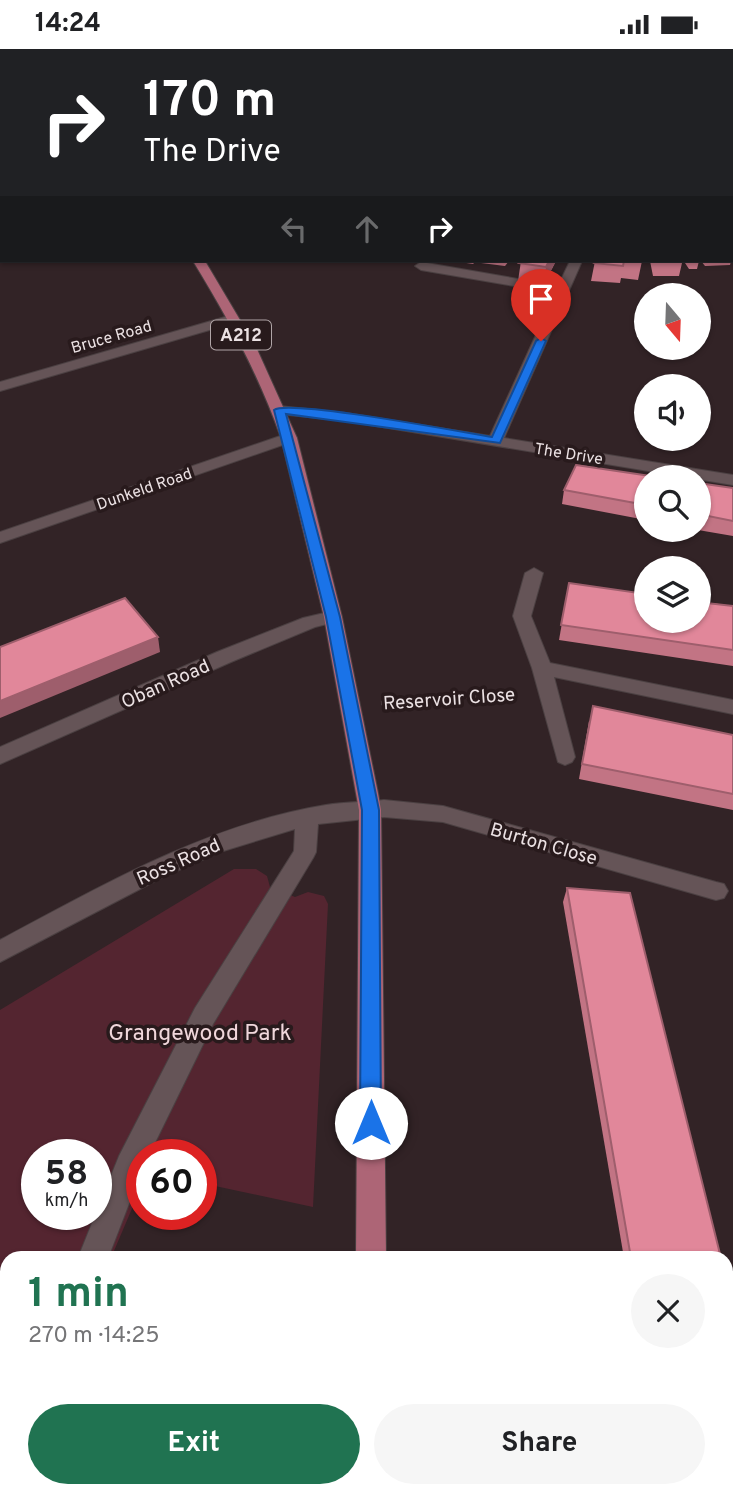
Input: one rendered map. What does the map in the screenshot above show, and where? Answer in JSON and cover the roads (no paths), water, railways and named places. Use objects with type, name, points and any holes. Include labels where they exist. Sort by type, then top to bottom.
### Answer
[{"type":"main road","name":"A212","points":[[200,263],[279,410],[289,438],[333,617],[370,810],[371,1251]]},
{"type":"street","points":[[495,441],[575,263]]},
{"type":"street","points":[[421,266],[489,275],[508,283],[564,291]]},
{"type":"street","name":"Bruce Road","points":[[0,387],[232,319]]},
{"type":"street","name":"The Drive","points":[[279,410],[311,412],[733,480]]},
{"type":"street","name":"Dunkeld Road","points":[[0,538],[289,438]]},
{"type":"street","points":[[534,573],[522,616],[542,668],[565,757]]},
{"type":"street","name":"Oban Road","points":[[0,756],[249,647],[310,622],[333,617]]},
{"type":"street","points":[[542,668],[733,707]]},
{"type":"street","name":"Ross Road","points":[[0,952],[145,875],[205,848],[251,832],[307,818],[370,810]]},
{"type":"street","name":"Burton Close","points":[[370,810],[419,810],[443,814],[716,891]]},
{"type":"street","points":[[96,1251],[129,1166],[204,1016],[305,852],[307,818]]},
{"type":"park label","name":"Grangewood Park","points":[[200,1032]]}]
